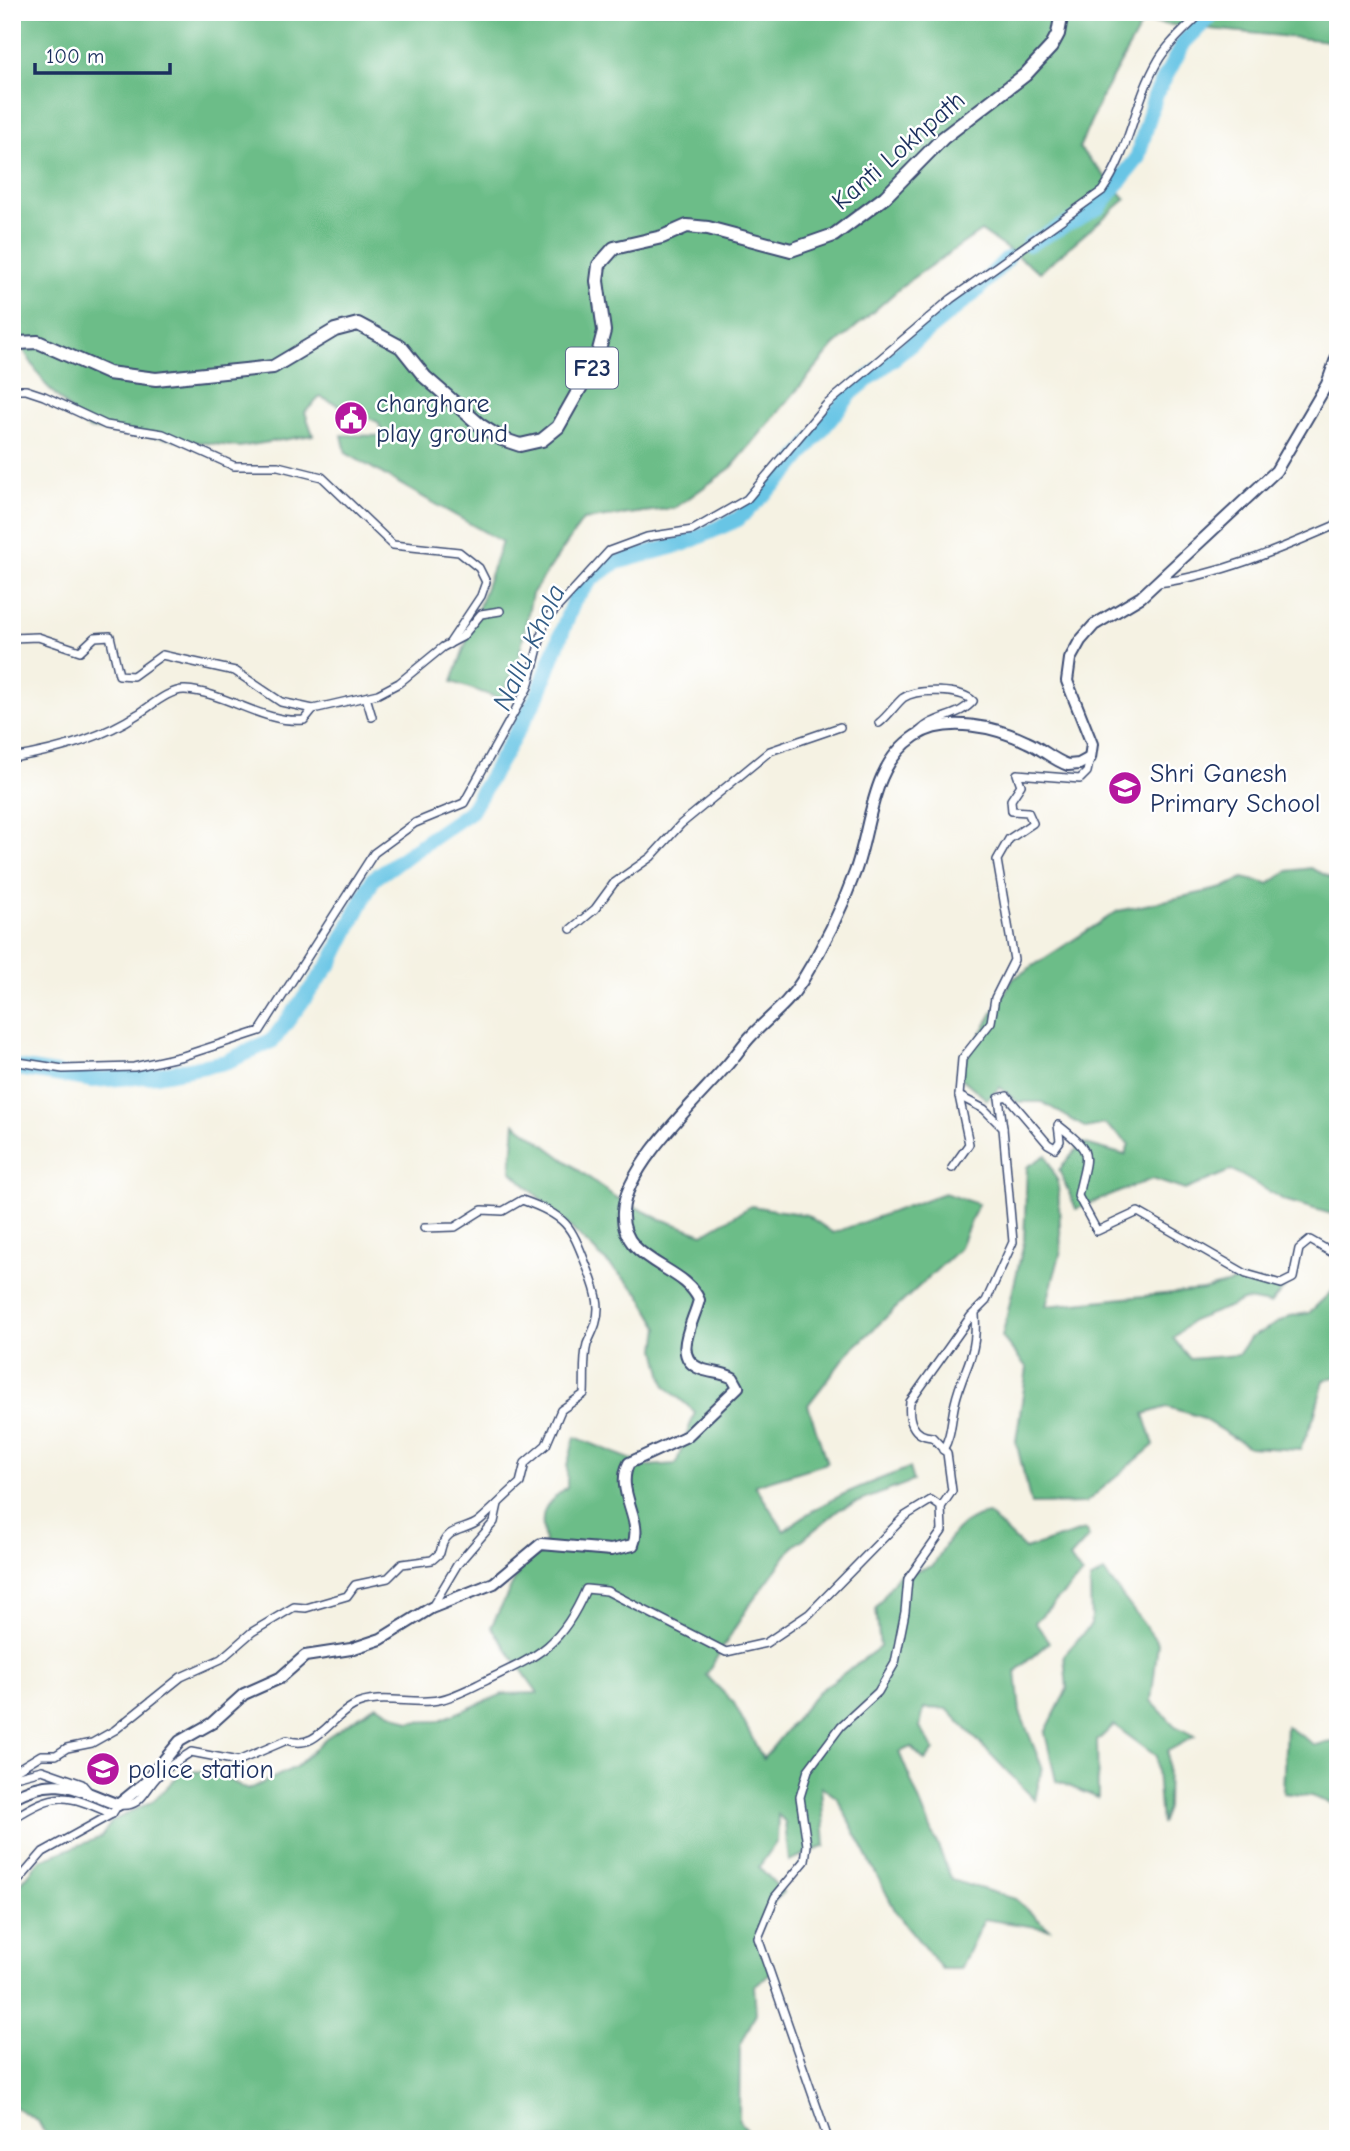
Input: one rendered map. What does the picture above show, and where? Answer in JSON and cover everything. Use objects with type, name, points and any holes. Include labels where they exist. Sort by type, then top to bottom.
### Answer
[{"type":"main road","name":"Kanti Lokhpath","points":[[12,346],[17,343],[38,342],[108,373],[156,379],[273,367],[335,330],[358,324],[401,347],[420,372],[480,425],[502,439],[520,445],[542,440],[558,427],[597,358],[604,331],[597,281],[599,265],[614,248],[662,237],[687,226],[708,228],[791,250],[834,235],[885,197],[953,130],[1026,75],[1051,47],[1058,34],[1062,12]]},
{"type":"main road","points":[[12,1798],[35,1786],[53,1783],[91,1794],[115,1810],[145,1783],[180,1741],[212,1723],[244,1694],[280,1678],[305,1657],[365,1645],[431,1608],[495,1583],[541,1544],[611,1550],[626,1549],[633,1545],[635,1526],[624,1480],[629,1463],[687,1436],[736,1391],[737,1383],[733,1378],[699,1368],[685,1355],[684,1346],[699,1300],[690,1286],[649,1261],[639,1251],[624,1222],[626,1197],[668,1131],[751,1035],[782,1009],[828,940],[854,874],[885,766],[917,734],[933,726],[951,724],[1008,735],[1068,765],[1079,764],[1090,758],[1092,744],[1067,681],[1070,659],[1080,641],[1094,625],[1141,597],[1182,555],[1276,471],[1327,384],[1338,353]]},
{"type":"street","points":[[12,1061],[63,1069],[134,1067],[183,1056],[260,1031],[374,853],[415,823],[464,803],[528,687],[545,621],[609,551],[647,537],[693,530],[747,499],[826,405],[951,299],[1102,191],[1113,175],[1128,141],[1158,60],[1202,12]]},
{"type":"street","points":[[12,390],[26,390],[44,396],[106,425],[163,434],[234,467],[278,466],[322,477],[393,545],[458,552],[479,568],[486,582],[481,596],[449,644]]},
{"type":"street","points":[[1157,583],[1198,577],[1274,551],[1338,524]]},
{"type":"street","points":[[12,638],[38,637],[80,651],[95,637],[110,636],[119,675],[133,676],[162,656],[235,671],[281,702],[313,709],[366,698],[399,683],[462,637],[481,614],[500,611]]},
{"type":"street","points":[[12,758],[115,730],[160,700],[183,690],[220,697],[288,722],[304,720],[313,709]]},
{"type":"street","points":[[879,723],[903,698],[912,695],[956,690],[973,701],[946,717],[930,720],[917,734]]},
{"type":"street","points":[[366,698],[372,718]]},
{"type":"street","points":[[571,929],[595,909],[614,883],[651,857],[681,824],[770,751],[840,727]]},
{"type":"street","points":[[951,1168],[969,1144],[959,1096],[961,1059],[991,1022],[995,998],[1014,960],[997,860],[1009,839],[1032,823],[1028,812],[1012,811],[1011,800],[1021,785],[1017,774],[1080,779],[1087,772],[1090,758]]},
{"type":"street","points":[[959,1096],[984,1109],[1003,1128]]},
{"type":"street","points":[[828,2139],[758,1938],[775,1897],[805,1861],[807,1845],[800,1797],[808,1770],[841,1726],[878,1692],[895,1663],[908,1579],[942,1531],[941,1507],[952,1491],[947,1453],[932,1437],[925,1437],[913,1427],[909,1414],[910,1402],[991,1293],[1013,1242],[999,1098],[1007,1096],[1048,1144],[1055,1147],[1060,1141],[1058,1125],[1084,1146],[1087,1153],[1077,1196],[1097,1231],[1138,1212],[1245,1274],[1281,1284],[1293,1278],[1299,1249],[1310,1240],[1338,1256]]},
{"type":"street","points":[[91,1794],[82,1784],[42,1770],[19,1776],[12,1772],[41,1755],[56,1755],[67,1748],[92,1743],[115,1730],[181,1677],[221,1659],[252,1632],[294,1607],[306,1608],[347,1596],[355,1585],[388,1578],[402,1564],[432,1560],[440,1553],[443,1542],[452,1532],[471,1526],[520,1483],[525,1463],[531,1454],[546,1445],[561,1410],[584,1394],[587,1344],[597,1319],[594,1284],[581,1246],[566,1223],[552,1211],[523,1200],[503,1210],[482,1210],[454,1227],[424,1228]]},
{"type":"street","points":[[943,1450],[950,1436],[954,1404],[975,1352],[975,1314]]},
{"type":"street","points":[[12,1888],[43,1852],[115,1810],[130,1806],[143,1798],[159,1775],[191,1752],[239,1761],[286,1740],[299,1745],[312,1740],[354,1705],[411,1699],[436,1701],[464,1691],[532,1658],[554,1641],[573,1620],[586,1589],[607,1591],[726,1652],[766,1643],[809,1614],[917,1506],[931,1500],[941,1507]]},
{"type":"street","points":[[431,1608],[457,1565],[494,1522],[498,1504]]},
{"type":"street","points":[[12,1819],[42,1800],[74,1797],[115,1810]]},
{"type":"street","points":[[12,2137],[22,2139]]},
{"type":"green space","points":[[12,12],[1338,12],[1338,42],[1143,22],[1103,94],[1079,148],[1126,199],[1040,272],[981,231],[907,282],[834,346],[732,467],[675,508],[583,520],[532,594],[519,657],[501,699],[452,682],[502,542],[346,453],[342,435],[384,436],[378,422],[320,397],[305,412],[313,435],[239,447],[88,429],[45,384],[12,332]]},
{"type":"green space","points":[[1311,868],[1333,879],[1338,873],[1338,1216],[1284,1200],[1232,1170],[1185,1190],[1152,1179],[1076,1209],[1059,1170],[1082,1143],[1125,1155],[1129,1144],[1105,1124],[1086,1128],[1042,1102],[1017,1102],[1000,1087],[987,1100],[957,1074],[1013,979],[1118,911],[1223,888],[1243,878],[1269,884],[1288,871]]},
{"type":"green space","points":[[515,1123],[615,1197],[658,1218],[703,1234],[751,1206],[807,1215],[833,1233],[944,1193],[978,1204],[959,1249],[849,1352],[808,1405],[827,1463],[755,1485],[784,1531],[828,1502],[909,1468],[913,1481],[840,1509],[792,1548],[746,1610],[706,1675],[734,1703],[763,1759],[818,1692],[880,1647],[876,1608],[898,1575],[933,1566],[954,1532],[969,1520],[988,1514],[1025,1549],[1085,1530],[1089,1537],[1070,1558],[1082,1575],[1035,1622],[1049,1642],[1016,1671],[1020,1712],[1042,1767],[1035,1800],[947,1709],[924,1708],[920,1727],[934,1750],[925,1761],[911,1747],[899,1752],[952,1880],[1015,1899],[1049,1929],[984,1919],[960,1969],[942,1969],[897,1914],[837,1798],[821,1786],[825,1846],[789,1861],[785,1823],[778,1815],[777,1841],[759,1867],[783,1892],[764,1912],[755,1939],[772,1972],[754,1986],[756,2013],[740,2046],[739,2120],[754,2139],[494,2139],[466,2135],[464,2139],[48,2139],[38,2121],[12,2105],[12,1894],[40,1860],[101,1837],[112,1821],[153,1801],[182,1772],[212,1771],[248,1790],[296,1767],[326,1738],[376,1705],[409,1722],[438,1721],[503,1694],[538,1693],[491,1627],[519,1571],[545,1543],[544,1510],[567,1487],[567,1466],[575,1437],[647,1466],[676,1464],[695,1412],[665,1386],[656,1349],[659,1327],[639,1293],[511,1171]]},
{"type":"green space","points":[[1046,1155],[1058,1182],[1061,1251],[1046,1306],[1203,1290],[1245,1279],[1284,1288],[1270,1304],[1246,1300],[1192,1321],[1173,1338],[1190,1359],[1238,1355],[1250,1338],[1290,1316],[1309,1313],[1338,1285],[1338,1376],[1324,1380],[1314,1417],[1300,1450],[1249,1447],[1198,1416],[1167,1407],[1144,1414],[1154,1445],[1085,1503],[1031,1504],[1016,1441],[1027,1368],[1002,1337],[1024,1242],[1027,1167]]},
{"type":"green space","points":[[1104,1572],[1158,1643],[1151,1701],[1175,1726],[1195,1736],[1168,1751],[1167,1808],[1161,1824],[1156,1756],[1114,1725],[1097,1741],[1098,1798],[1056,1781],[1045,1733],[1067,1689],[1064,1655],[1091,1625],[1090,1580]]},
{"type":"green space","points":[[1286,1726],[1315,1745],[1338,1741],[1338,1806],[1311,1796],[1283,1793]]},
{"type":"waterway","name":"Nallu Khola","points":[[1029,244],[1099,207],[1137,159],[1155,96],[1184,42],[1214,12]]},
{"type":"waterway","name":"Nallu Khola","points":[[12,1067],[93,1080],[157,1075],[226,1062],[273,1040],[332,961],[373,879],[471,811],[538,695],[574,600],[593,577],[616,562],[685,543],[738,519],[788,471],[852,392],[976,291],[1007,259]]},
{"type":"place","name":"charghare play ground","points":[[351,418]]},
{"type":"place","name":"Shri Ganesh Primary School","points":[[1125,788]]},
{"type":"place","name":"police station","points":[[103,1769]]}]
